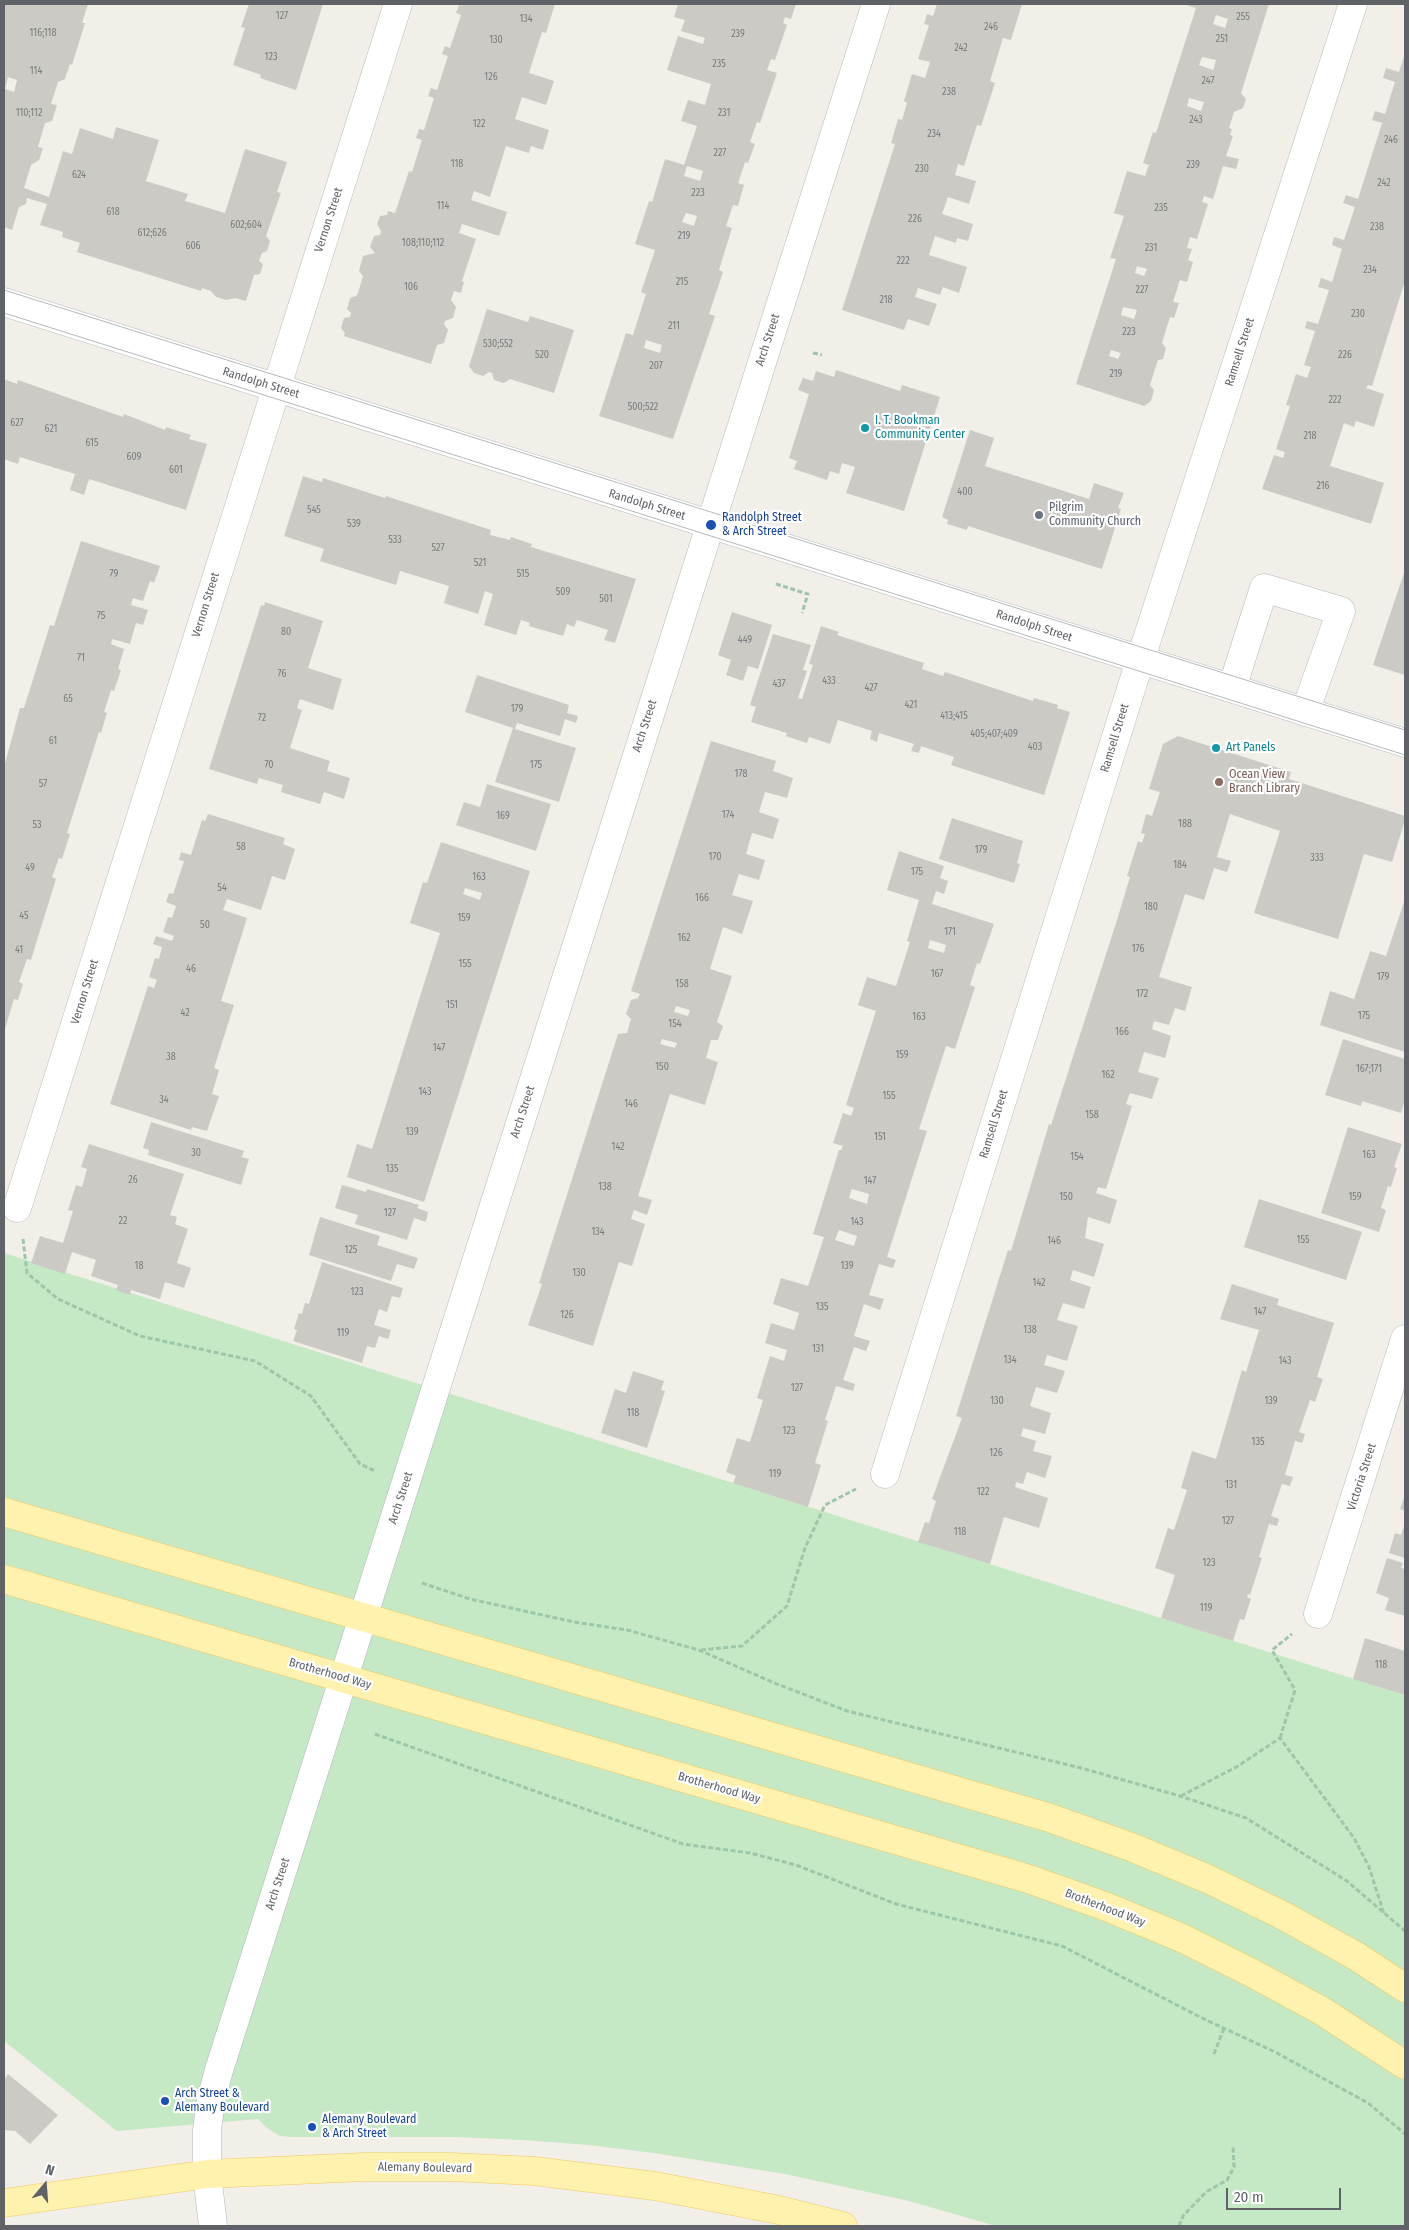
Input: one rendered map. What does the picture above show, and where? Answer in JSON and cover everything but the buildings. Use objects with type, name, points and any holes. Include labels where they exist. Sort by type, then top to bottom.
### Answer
[{"type":"main road","points":[[4,1512],[1050,1818],[1131,1847],[1208,1879],[1290,1919],[1356,1956],[1405,1988]]},
{"type":"main road","name":"Brotherhood Way","points":[[4,1579],[1029,1879],[1107,1907],[1182,1938],[1252,1972],[1322,2011],[1405,2065]]},
{"type":"main road","name":"Alemany Boulevard","points":[[4,2203],[207,2174],[364,2167],[451,2167],[534,2171],[655,2186],[744,2203],[843,2226]]},
{"type":"street","name":"Vernon Street","points":[[17,1208],[398,4]]},
{"type":"street","name":"Arch Street","points":[[213,2226],[207,2174],[207,2130],[211,2100],[219,2070],[709,524],[876,4]]},
{"type":"street","name":"Ramsell Street","points":[[885,1474],[1140,660],[1353,4]]},
{"type":"street","name":"Randolph Street","points":[[4,302],[1405,743]]},
{"type":"street","points":[[1232,688],[1264,588],[1341,611],[1305,712]]},
{"type":"street","name":"Victoria Street","points":[[1318,1614],[1405,1339]]},
{"type":"path","points":[[813,353],[822,355]]},
{"type":"path","points":[[776,584],[808,594],[802,613]]},
{"type":"path","points":[[17,1208],[27,1273],[58,1299],[140,1336],[255,1361],[311,1396],[360,1464],[405,1485]]},
{"type":"path","points":[[698,1650],[742,1646],[787,1606],[806,1548],[825,1505],[885,1474]]},
{"type":"path","points":[[422,1583],[470,1599],[574,1622],[627,1630],[698,1650],[777,1684],[847,1711],[1081,1768],[1180,1796],[1246,1818],[1347,1881],[1405,1931]]},
{"type":"path","points":[[1180,1796],[1238,1766],[1280,1738],[1296,1690],[1272,1650],[1318,1614]]},
{"type":"path","points":[[375,1734],[683,1844],[750,1853],[796,1865],[896,1904],[1062,1946],[1275,2052],[1368,2103],[1405,2134]]},
{"type":"path","points":[[1280,1738],[1354,1838],[1369,1867],[1384,1914]]},
{"type":"path","points":[[1214,2054],[1224,2028]]},
{"type":"path","points":[[1179,2226],[1183,2216],[1206,2192],[1227,2180],[1234,2167],[1233,2146]]},
{"type":"green space","points":[[4,1253],[1405,1695],[1405,2226],[996,2226],[909,2201],[785,2174],[654,2153],[589,2145],[455,2137],[291,2137],[280,2136],[267,2128],[258,2119],[117,2131],[4,2041]]},
{"type":"tram line","points":[[4,290],[1405,730]]},
{"type":"tram line","points":[[4,313],[1405,755]]},
{"type":"place","name":"I. T. Bookman Community Center","points":[[865,428]]},
{"type":"place","name":"Pilgrim Community Church","points":[[1039,515]]},
{"type":"place","name":"Randolph Street & Arch Street","points":[[711,525]]},
{"type":"place","name":"Art Panels","points":[[1216,748]]},
{"type":"place","name":"Ocean View Branch Library","points":[[1219,782]]},
{"type":"place","name":"Arch Street & Alemany Boulevard","points":[[165,2101]]},
{"type":"place","name":"Alemany Boulevard & Arch Street","points":[[312,2127]]}]
